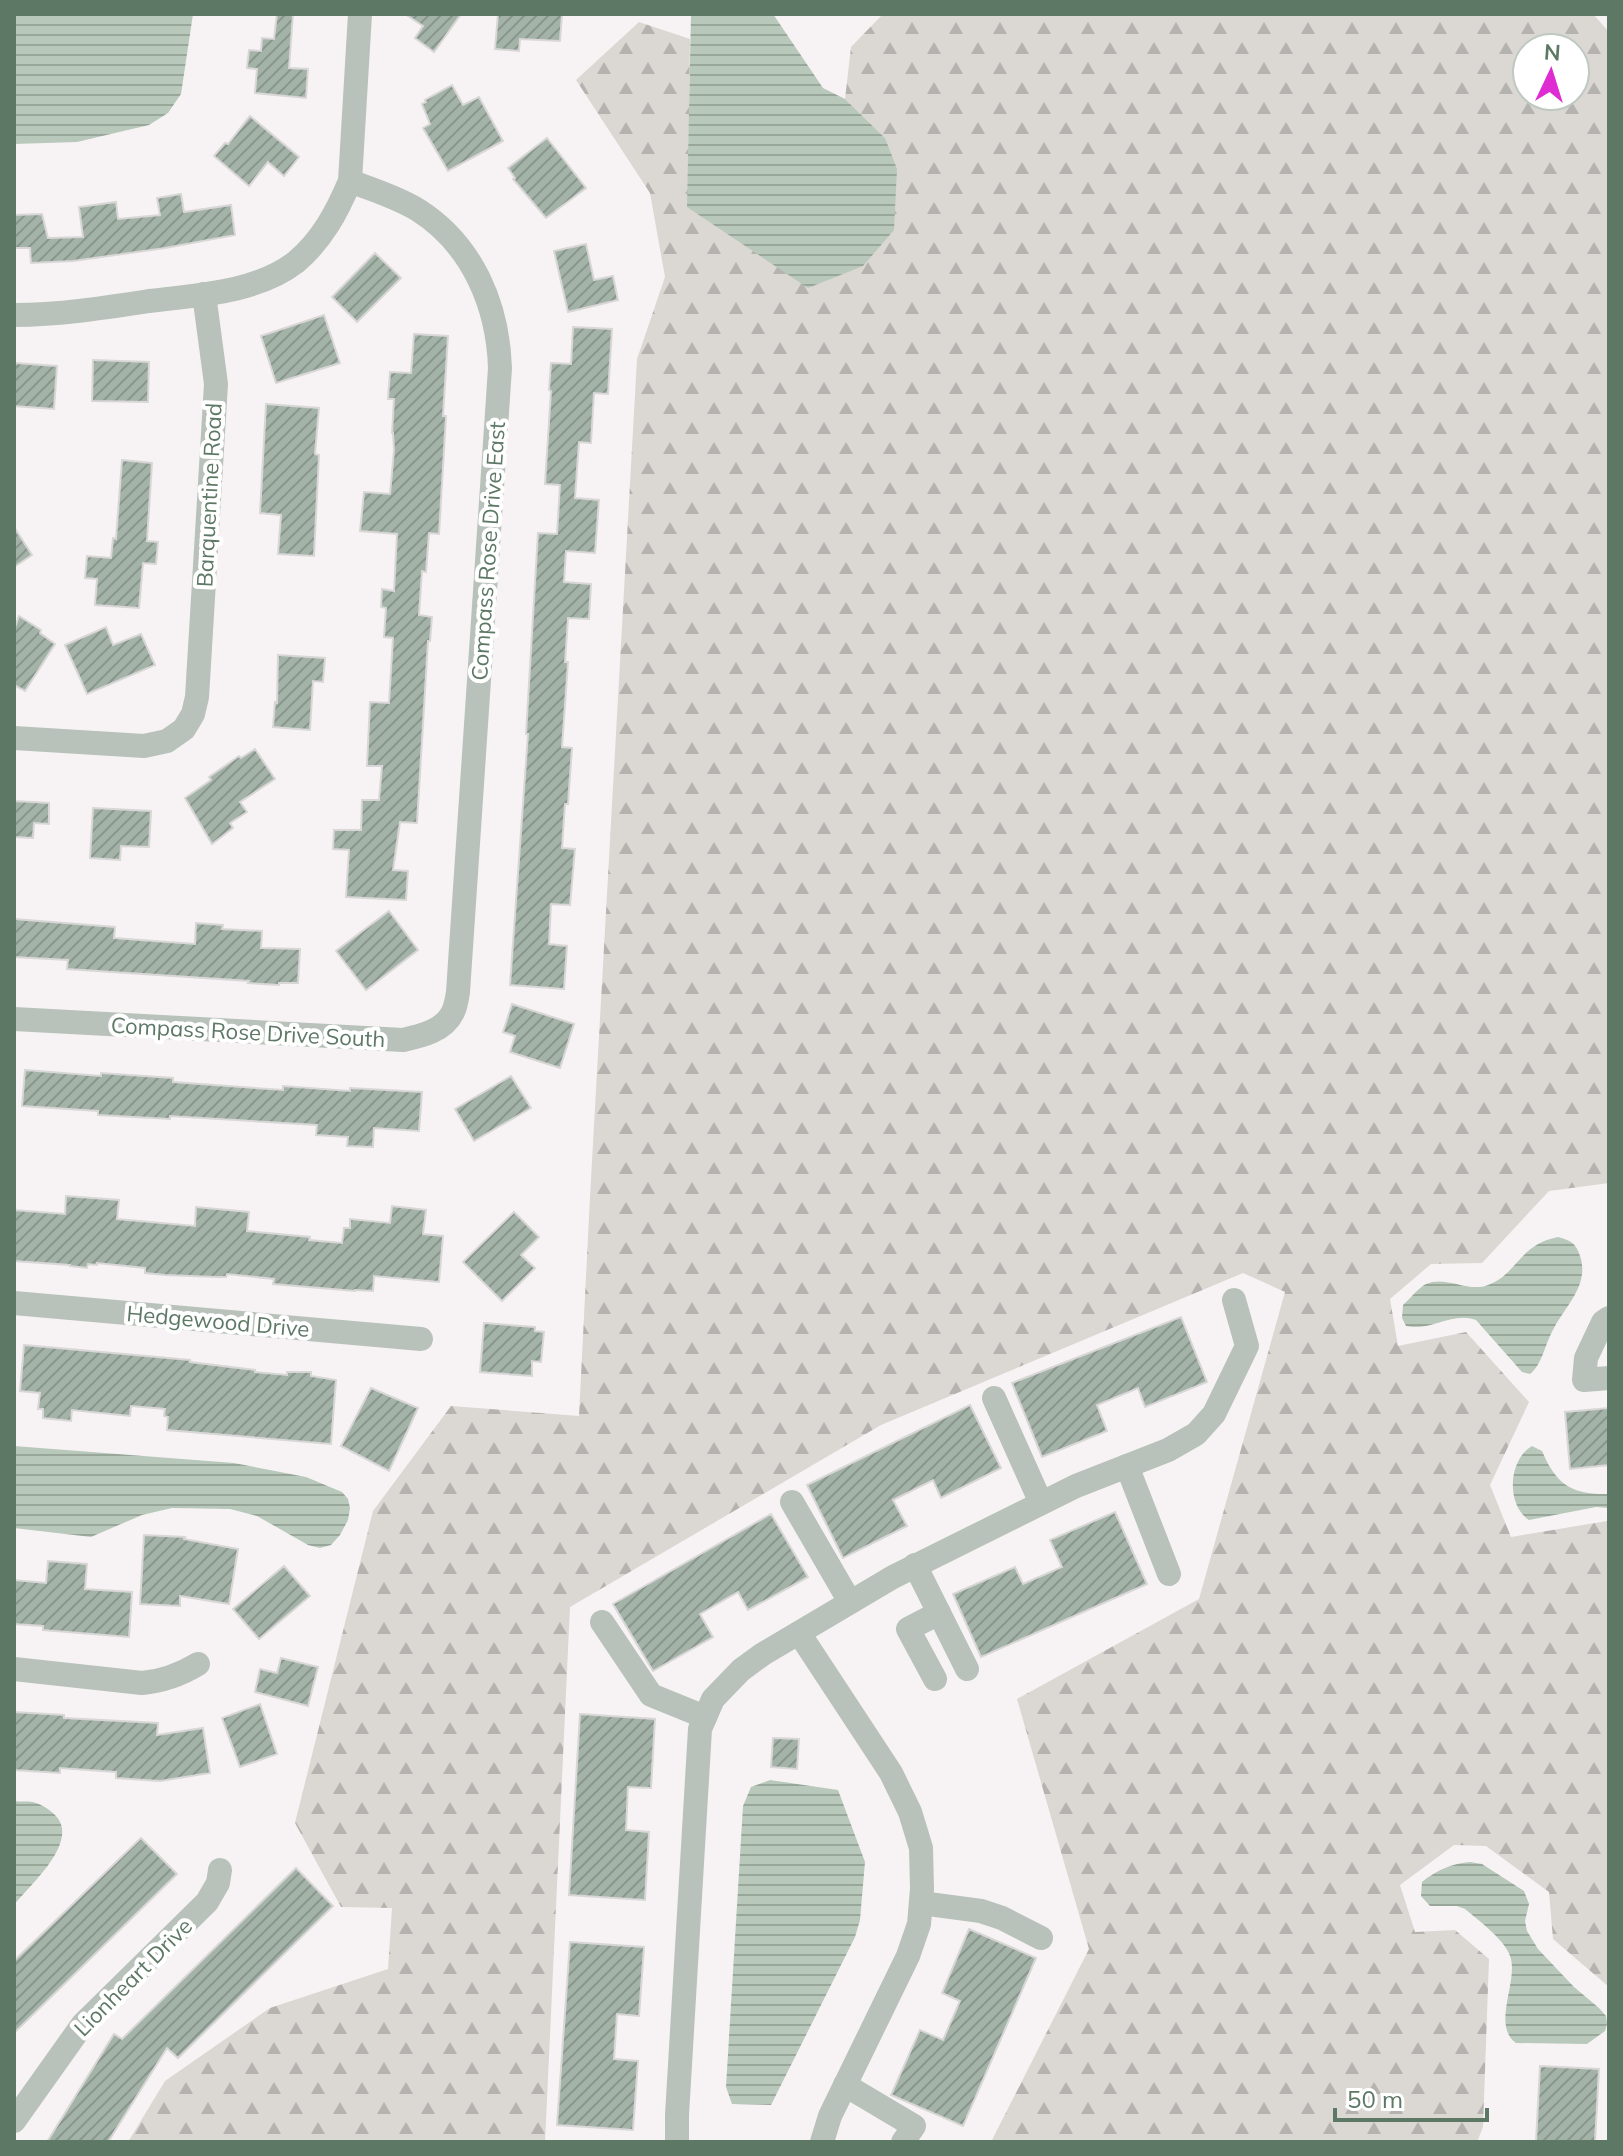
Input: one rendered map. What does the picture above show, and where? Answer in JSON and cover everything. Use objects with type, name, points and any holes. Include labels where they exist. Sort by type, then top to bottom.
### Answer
[{"type":"street","points":[[14,315],[79,311],[204,294],[240,287],[272,276],[294,263],[327,228],[350,181],[360,14]]},
{"type":"street","name":"Compass Rose Drive East","points":[[350,181],[396,198],[418,210],[456,242],[484,288],[499,340],[500,368],[458,992]]},
{"type":"street","name":"Barquentine Road","points":[[14,738],[144,746],[167,741],[184,729],[193,714],[197,697],[216,384],[204,294]]},
{"type":"street","name":"Compass Rose Drive South","points":[[14,1019],[403,1040],[425,1035],[441,1026],[453,1012],[458,992]]},
{"type":"street","points":[[677,2142],[700,1729],[713,1699],[741,1670],[763,1654],[915,1565],[1076,1486],[1168,1450],[1196,1434],[1214,1414],[1247,1346],[1234,1300]]},
{"type":"street","name":"Hedgewood Drive","points":[[14,1303],[421,1339]]},
{"type":"street","points":[[1609,1318],[1603,1322],[1586,1358],[1584,1380],[1609,1378]]},
{"type":"street","points":[[994,1398],[1041,1503]]},
{"type":"street","points":[[1127,1466],[1169,1574]]},
{"type":"street","points":[[792,1502],[850,1602]]},
{"type":"street","points":[[915,1565],[967,1669]]},
{"type":"street","points":[[935,1679],[908,1629],[939,1613]]},
{"type":"street","points":[[602,1622],[651,1695],[705,1717]]},
{"type":"street","points":[[799,1633],[891,1773],[910,1812],[921,1848],[919,1924],[908,1956],[830,2116],[822,2142]]},
{"type":"street","points":[[14,1669],[142,1683],[161,1681],[198,1664]]},
{"type":"street","name":"Lionheart Drive","points":[[17,2110],[83,2024],[207,1902],[218,1883],[220,1870]]},
{"type":"street","points":[[921,1903],[981,1911],[1041,1938]]},
{"type":"street","points":[[845,2085],[914,2126],[903,2142]]},
{"type":"green space","points":[[883,14],[1593,14],[1609,32],[1609,1183],[1549,1191],[1482,1263],[1431,1264],[1390,1299],[1398,1346],[1466,1332],[1529,1402],[1490,1485],[1511,1537],[1609,1523],[1609,1987],[1553,1939],[1549,1892],[1486,1846],[1454,1845],[1400,1885],[1415,1932],[1455,1930],[1489,1959],[1483,2127],[1477,2142],[991,2142],[1089,1949],[1017,1699],[1199,1599],[1285,1292],[1243,1273],[881,1425],[570,1607],[545,2142],[128,2142],[165,2081],[270,2008],[388,1969],[392,1908],[341,1907],[295,1823],[373,1511],[451,1406],[579,1416],[637,359],[665,277],[650,193],[576,80],[639,22],[690,39],[688,206],[885,138],[845,99],[851,47]]},
{"type":"shaded area","points":[[14,14],[193,14],[181,94],[168,113],[149,125],[77,142],[14,144]]},
{"type":"shaded area","points":[[691,14],[773,14],[823,88],[845,99],[885,138],[897,169],[894,230],[863,266],[808,288],[687,207]]},
{"type":"shaded area","points":[[1558,1237],[1577,1248],[1582,1276],[1575,1295],[1530,1374],[1522,1372],[1476,1320],[1458,1318],[1424,1326],[1406,1326],[1402,1318],[1403,1305],[1426,1284],[1441,1281],[1473,1287],[1488,1285],[1506,1274],[1534,1246]]},
{"type":"shaded area","points":[[14,1446],[234,1463],[306,1477],[342,1492],[350,1508],[348,1520],[331,1545],[320,1548],[308,1545],[257,1516],[230,1509],[172,1508],[142,1515],[91,1537],[14,1528]]},
{"type":"shaded area","points":[[1532,1446],[1542,1451],[1553,1472],[1566,1485],[1584,1492],[1609,1494],[1609,1508],[1596,1507],[1529,1520],[1516,1504],[1513,1483],[1518,1461]]},
{"type":"shaded area","points":[[770,1780],[838,1790],[865,1862],[860,1920],[855,1937],[771,2105],[732,2104],[726,2087],[743,1806],[751,1787]]},
{"type":"shaded area","points":[[14,1801],[33,1802],[50,1811],[61,1826],[62,1837],[58,1850],[41,1875],[14,1905]]},
{"type":"shaded area","points":[[1470,1862],[1482,1864],[1524,1891],[1529,1904],[1525,1921],[1527,1931],[1538,1949],[1606,2016],[1605,2031],[1587,2044],[1516,2043],[1509,2036],[1505,2016],[1512,1969],[1504,1945],[1465,1909],[1430,1906],[1421,1896],[1422,1882],[1427,1878],[1451,1866]]},
{"type":"building","points":[[277,14],[293,14],[289,68],[308,69],[306,98],[255,93],[257,69],[247,68],[249,50],[261,51],[262,38],[274,39]]},
{"type":"building","points":[[405,14],[461,14],[434,52],[415,38],[423,26]]},
{"type":"building","points":[[498,14],[562,14],[560,41],[520,39],[519,51],[495,49]]},
{"type":"building","points":[[452,85],[463,105],[479,97],[503,141],[448,171],[423,128],[430,124],[422,104]]},
{"type":"building","points":[[250,116],[299,157],[284,176],[268,162],[249,186],[214,156]]},
{"type":"building","points":[[547,138],[586,188],[546,218],[513,179],[508,168]]},
{"type":"building","points":[[181,194],[184,212],[231,205],[235,235],[73,261],[31,263],[30,248],[14,248],[14,215],[42,214],[48,238],[83,237],[79,207],[116,202],[118,219],[160,215],[157,198]]},
{"type":"building","points":[[586,244],[594,280],[613,276],[618,300],[568,312],[554,251]]},
{"type":"building","points":[[375,253],[401,278],[357,322],[332,297]]},
{"type":"building","points":[[324,315],[340,363],[276,383],[261,336]]},
{"type":"building","points":[[573,327],[612,329],[608,394],[594,393],[591,443],[579,442],[575,498],[599,500],[595,553],[566,551],[564,582],[591,584],[589,619],[568,618],[565,662],[568,662],[562,747],[572,748],[562,848],[575,849],[570,905],[551,904],[549,944],[567,946],[564,989],[510,985],[528,734],[538,533],[557,534],[560,485],[545,484],[551,363],[571,364]]},
{"type":"building","points":[[414,334],[448,336],[439,534],[429,533],[419,615],[432,617],[417,823],[400,822],[393,870],[408,871],[406,900],[346,897],[349,850],[333,849],[334,830],[361,830],[362,800],[379,800],[382,766],[367,766],[370,702],[389,703],[393,638],[384,637],[386,608],[381,607],[382,589],[394,591],[397,534],[360,531],[364,492],[390,494],[394,399],[388,399],[390,372],[411,373]]},
{"type":"building","points":[[93,360],[149,362],[148,402],[92,401]]},
{"type":"building","points":[[15,363],[57,366],[54,409],[14,406]]},
{"type":"building","points":[[266,404],[319,408],[315,454],[319,455],[314,556],[278,554],[281,515],[260,513]]},
{"type":"building","points":[[122,460],[152,463],[147,541],[158,542],[156,564],[143,563],[139,608],[95,605],[97,579],[85,578],[87,556],[111,558],[113,538],[116,539]]},
{"type":"building","points":[[14,527],[32,555],[14,567]]},
{"type":"building","points":[[19,616],[41,630],[40,633],[55,644],[25,691],[14,685],[14,630]]},
{"type":"building","points":[[106,627],[113,645],[141,634],[155,665],[87,694],[65,645]]},
{"type":"building","points":[[278,655],[325,658],[323,682],[313,681],[310,730],[273,727]]},
{"type":"building","points":[[255,749],[275,779],[240,802],[247,812],[230,823],[233,828],[212,844],[185,798],[239,756],[241,758]]},
{"type":"building","points":[[14,801],[49,803],[49,824],[34,823],[33,838],[14,837]]},
{"type":"building","points":[[93,808],[151,811],[149,847],[121,846],[120,860],[90,858]]},
{"type":"building","points":[[389,911],[418,950],[366,990],[336,951]]},
{"type":"building","points":[[14,919],[115,927],[114,938],[195,944],[196,923],[223,925],[222,929],[262,931],[261,948],[300,949],[298,983],[279,985],[67,969],[68,960],[14,957]]},
{"type":"building","points":[[512,1004],[574,1024],[560,1068],[510,1052],[515,1036],[503,1032]]},
{"type":"building","points":[[25,1070],[173,1078],[173,1082],[283,1090],[283,1086],[422,1092],[419,1131],[374,1128],[373,1147],[347,1146],[348,1137],[316,1135],[317,1125],[98,1115],[98,1111],[22,1106]]},
{"type":"building","points":[[511,1076],[531,1108],[474,1141],[455,1109]]},
{"type":"building","points":[[66,1196],[119,1200],[117,1219],[195,1226],[196,1207],[249,1212],[247,1231],[342,1243],[344,1228],[350,1228],[350,1219],[390,1223],[392,1206],[426,1210],[423,1234],[443,1236],[439,1282],[374,1276],[373,1291],[355,1291],[273,1284],[274,1279],[227,1274],[226,1277],[165,1275],[145,1273],[145,1268],[97,1263],[88,1264],[87,1268],[14,1261],[14,1210],[65,1214]]},
{"type":"building","points":[[514,1212],[539,1237],[521,1255],[535,1268],[502,1301],[463,1262]]},
{"type":"building","points":[[1181,1317],[1207,1382],[1145,1407],[1138,1388],[1097,1405],[1107,1431],[1042,1457],[1012,1383]]},
{"type":"building","points":[[484,1323],[535,1327],[535,1331],[544,1332],[541,1362],[532,1361],[532,1376],[480,1372]]},
{"type":"building","points":[[24,1345],[190,1360],[255,1372],[287,1375],[287,1372],[311,1372],[311,1376],[336,1380],[331,1444],[167,1430],[165,1409],[131,1406],[130,1416],[72,1410],[71,1421],[43,1418],[43,1409],[38,1409],[40,1393],[20,1391]]},
{"type":"building","points":[[371,1388],[418,1408],[389,1471],[341,1446]]},
{"type":"building","points":[[970,1405],[1001,1468],[941,1498],[933,1480],[893,1500],[907,1526],[843,1558],[807,1485]]},
{"type":"building","points":[[1609,1408],[1609,1465],[1570,1469],[1565,1412]]},
{"type":"building","points":[[1115,1512],[1147,1584],[981,1657],[953,1594],[1015,1567],[1023,1584],[1062,1567],[1050,1540]]},
{"type":"building","points":[[771,1514],[808,1577],[748,1610],[738,1592],[700,1614],[713,1637],[653,1671],[613,1604]]},
{"type":"building","points":[[144,1535],[185,1537],[238,1549],[229,1604],[180,1596],[180,1606],[140,1604]]},
{"type":"building","points":[[48,1561],[87,1564],[85,1589],[132,1592],[129,1637],[43,1630],[43,1626],[14,1624],[14,1580],[46,1583]]},
{"type":"building","points":[[284,1566],[310,1596],[259,1639],[233,1609]]},
{"type":"building","points":[[281,1658],[318,1667],[308,1706],[255,1692],[260,1669],[277,1673]]},
{"type":"building","points":[[260,1704],[277,1754],[240,1767],[222,1718]]},
{"type":"building","points":[[14,1712],[158,1723],[157,1735],[203,1728],[210,1773],[160,1781],[116,1778],[116,1772],[60,1768],[60,1773],[14,1770]]},
{"type":"building","points":[[580,1714],[655,1719],[651,1788],[628,1787],[626,1830],[649,1832],[645,1900],[569,1895]]},
{"type":"building","points":[[773,1738],[799,1739],[797,1769],[771,1767]]},
{"type":"building","points":[[141,1838],[177,1874],[14,2033],[14,1961]]},
{"type":"building","points":[[296,1868],[333,1906],[178,2058],[167,2048],[108,2142],[47,2142],[114,2034],[122,2039]]},
{"type":"building","points":[[969,1929],[1036,1958],[963,2126],[891,2095],[920,2030],[943,2040],[960,2001],[942,1993]]},
{"type":"building","points":[[570,1942],[644,1947],[639,2016],[617,2014],[614,2059],[638,2061],[633,2130],[557,2125]]},
{"type":"building","points":[[1540,2066],[1599,2069],[1595,2142],[1536,2142]]}]
